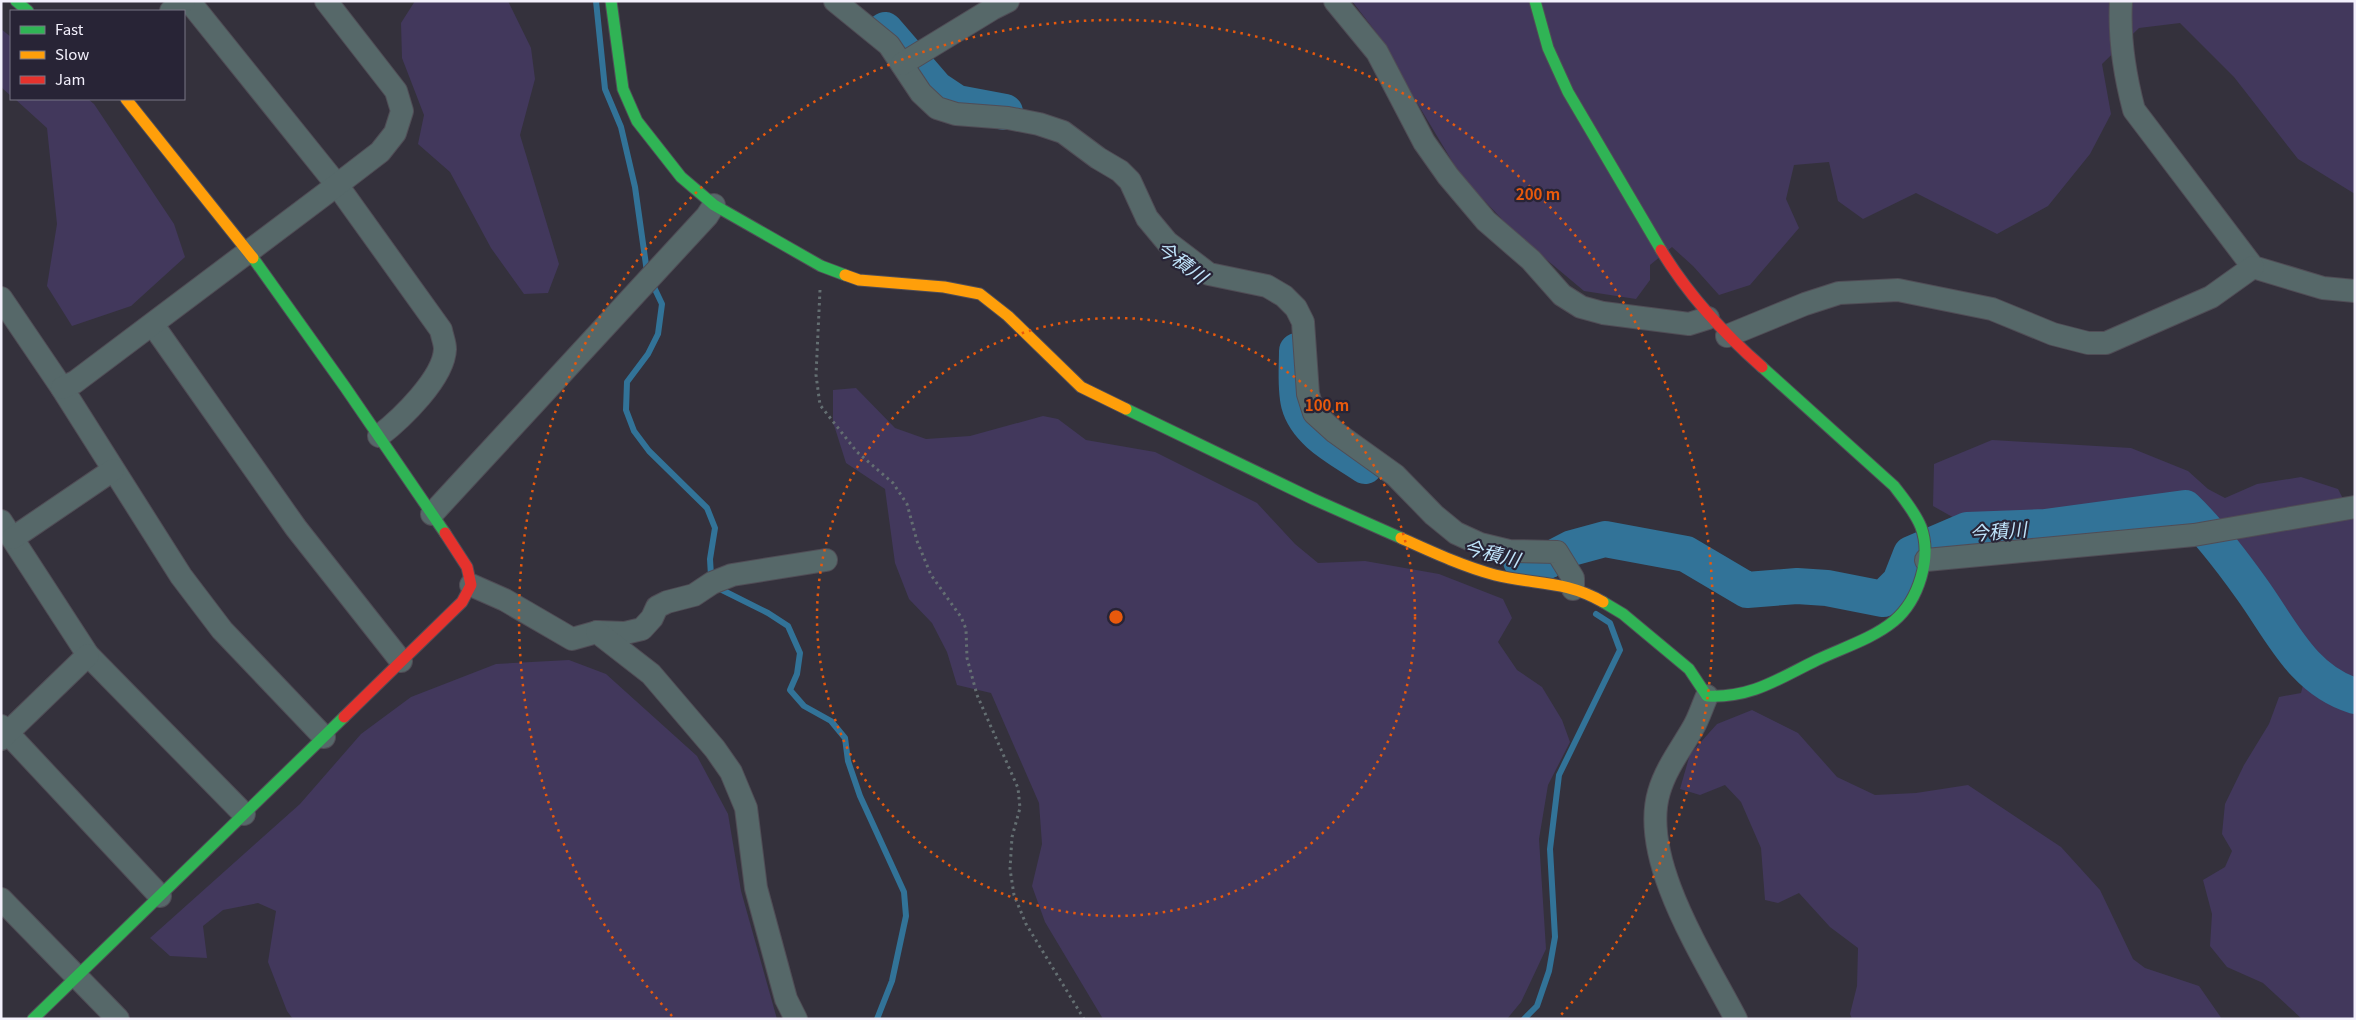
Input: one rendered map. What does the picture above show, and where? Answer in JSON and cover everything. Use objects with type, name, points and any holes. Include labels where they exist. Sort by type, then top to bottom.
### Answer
[{"type":"street","points":[[16,1],[27,10]]},
{"type":"street","points":[[172,10],[184,1]]},
{"type":"street","points":[[189,1],[337,185],[441,330],[445,349],[437,374],[399,420],[379,436]]},
{"type":"street","points":[[62,388],[74,382],[153,325],[337,185],[380,152],[395,133],[402,111],[396,91],[326,1]]},
{"type":"street","points":[[611,1],[623,89],[637,121],[681,177],[714,205],[822,266],[859,280],[899,285],[944,286],[980,294],[1008,316],[1050,359],[1081,386],[1132,412],[1448,559],[1496,575],[1559,584],[1587,593],[1623,614],[1689,669],[1707,696]]},
{"type":"street","points":[[835,1],[889,45],[921,93],[936,108],[956,114],[1032,123],[1063,132],[1098,158],[1120,170],[1130,181],[1148,218],[1168,242],[1209,274],[1267,286],[1284,296],[1296,308],[1303,322],[1308,394],[1314,413],[1335,432],[1395,475],[1434,515],[1456,533],[1480,544],[1508,551],[1557,552],[1573,578],[1573,588]]},
{"type":"street","points":[[902,64],[1008,1]]},
{"type":"street","points":[[1335,1],[1377,52],[1424,142],[1448,176],[1486,221],[1531,260],[1562,295],[1581,307],[1603,313],[1689,324],[1708,318]]},
{"type":"street","points":[[1535,1],[1538,20],[1566,89],[1680,281],[1708,318],[1726,336],[1894,486],[1914,511],[1924,537],[1926,560],[1916,591],[1900,616],[1872,634],[1767,684],[1730,697],[1707,696]]},
{"type":"street","points":[[2121,1],[2120,17],[2128,81],[2134,110],[2254,267],[2323,288],[2355,290]]},
{"type":"street","points":[[34,1019],[462,602],[471,586],[467,567],[311,338],[248,253],[127,100]]},
{"type":"street","points":[[432,514],[707,216],[714,205]]},
{"type":"street","points":[[1726,336],[1804,304],[1839,293],[1898,290],[1992,309],[2053,334],[2088,343],[2106,343],[2211,297],[2254,267]]},
{"type":"street","points":[[1,298],[62,388],[181,576],[222,630],[324,737]]},
{"type":"street","points":[[153,325],[296,528],[401,661]]},
{"type":"street","points":[[113,470],[7,529],[88,655],[244,814]]},
{"type":"street","points":[[1926,560],[2194,535],[2355,508]]},
{"type":"street","points":[[471,586],[505,600],[572,639],[597,632],[625,633],[642,629],[652,618],[657,608],[667,602],[694,595],[712,583],[732,575],[826,560]]},
{"type":"street","points":[[597,632],[651,674],[715,749],[731,772],[746,808],[756,888],[786,1000],[796,1019]]},
{"type":"street","points":[[88,655],[3,733],[160,896]]},
{"type":"street","points":[[1707,696],[1694,728],[1674,756],[1659,793],[1656,822],[1658,852],[1669,884],[1731,1009],[1751,1019]]},
{"type":"street","points":[[1,899],[118,1019]]},
{"type":"path","points":[[822,266],[816,375],[820,405],[857,452],[893,483],[907,504],[916,540],[931,575],[961,617],[966,629],[968,658],[977,694],[1018,788],[1020,808],[1012,837],[1010,869],[1014,895],[1026,924],[1084,1019]]},
{"type":"shaded area","points":[[415,1],[508,1],[531,48],[535,79],[520,135],[559,264],[548,293],[524,294],[491,248],[450,172],[418,144],[424,115],[402,58],[401,23]]},
{"type":"shaded area","points":[[1352,1],[2355,1],[2355,194],[2298,159],[2234,77],[2180,23],[2139,28],[2102,64],[2111,114],[2090,154],[2048,206],[1997,234],[1916,193],[1863,219],[1838,201],[1829,162],[1794,165],[1786,199],[1799,228],[1750,285],[1719,295],[1693,266],[1672,247],[1650,265],[1650,280],[1636,299],[1584,291],[1516,234],[1461,176],[1410,91],[1386,45]]},
{"type":"shaded area","points":[[1,29],[10,36],[10,95],[1,87]]},
{"type":"shaded area","points":[[16,100],[89,100],[94,104],[174,224],[185,257],[131,306],[72,326],[47,286],[57,224],[47,128]]},
{"type":"shaded area","points":[[856,388],[895,428],[926,439],[970,436],[1043,416],[1058,419],[1086,440],[1155,452],[1257,503],[1295,544],[1318,563],[1365,561],[1439,574],[1503,599],[1512,618],[1498,642],[1517,670],[1542,687],[1562,720],[1570,742],[1548,785],[1539,839],[1546,949],[1521,1002],[1507,1019],[1103,1019],[1045,922],[1032,886],[1042,844],[1039,803],[991,693],[957,685],[947,652],[932,623],[909,599],[895,563],[885,489],[846,463],[833,422],[833,390]]},
{"type":"shaded area","points":[[1992,440],[2131,448],[2188,471],[2208,489],[2225,498],[2257,484],[2301,477],[2338,489],[2355,522],[2355,1019],[2302,1019],[2263,983],[2227,967],[2210,946],[2212,914],[2203,880],[2225,867],[2232,851],[2222,834],[2225,804],[2244,765],[2269,724],[2279,697],[2301,693],[2308,666],[2279,608],[2230,553],[2193,502],[1972,528],[1933,506],[1934,464]]},
{"type":"shaded area","points":[[569,660],[606,674],[697,756],[728,814],[741,891],[777,1019],[293,1019],[287,1011],[268,962],[276,911],[258,903],[223,910],[203,926],[207,958],[170,956],[150,938],[300,804],[361,734],[411,697],[496,664]]},
{"type":"shaded area","points":[[1752,710],[1798,733],[1837,777],[1875,795],[1916,793],[1968,785],[2061,847],[2100,890],[2133,959],[2145,968],[2199,986],[2222,1019],[1852,1019],[1850,1014],[1857,986],[1858,948],[1830,927],[1799,893],[1778,903],[1765,900],[1761,848],[1741,802],[1725,785],[1700,795],[1680,789],[1690,754],[1717,724]]},
{"type":"waterway","points":[[596,1],[605,89],[621,127],[635,187],[647,272]]},
{"type":"waterway","name":"今積川","points":[[885,30],[936,89],[957,103],[1005,112]]},
{"type":"waterway","points":[[652,283],[662,304],[658,334],[648,354],[627,382],[626,410],[634,431],[649,451],[707,508],[715,528],[710,559],[711,576],[722,590],[768,613],[788,626],[800,653],[797,674],[790,690],[804,706],[831,721],[845,738],[848,761],[860,796],[904,892],[906,916],[892,981],[877,1019]]},
{"type":"waterway","name":"今積川","points":[[1297,351],[1297,391],[1303,415],[1317,433],[1365,466]]},
{"type":"waterway","name":"今積川","points":[[1521,561],[1545,562],[1572,548],[1605,539],[1686,554],[1747,590],[1797,586],[1827,588],[1883,599],[1900,582],[1911,554],[1967,530],[2045,527],[2185,508],[2228,557],[2283,636],[2307,666],[2321,678],[2355,696]]},
{"type":"waterway","points":[[1545,562],[1556,569],[1555,574]]},
{"type":"waterway","points":[[1524,1019],[1537,1006],[1549,971],[1555,937],[1550,849],[1559,775],[1620,650],[1610,623],[1596,614]]},
{"type":"traffic: fast","points":[[16,1],[27,10]]},
{"type":"traffic: fast","points":[[611,1],[623,89],[637,121],[681,177],[714,205],[821,266],[845,275]]},
{"type":"traffic: fast","points":[[1535,1],[1548,48],[1568,92],[1661,250]]},
{"type":"traffic: fast","points":[[253,258],[345,387],[445,533]]},
{"type":"traffic: fast","points":[[1603,602],[1623,614],[1689,669],[1707,696],[1738,694],[1764,686],[1857,643],[1894,621],[1910,602],[1921,577],[1924,564],[1924,539],[1919,521],[1894,486],[1762,367]]},
{"type":"traffic: fast","points":[[1126,409],[1313,499],[1401,538]]},
{"type":"traffic: fast","points":[[33,1019],[344,717]]},
{"type":"traffic: slow","points":[[127,100],[253,258]]},
{"type":"traffic: slow","points":[[845,275],[859,280],[944,287],[980,294],[1008,316],[1081,387],[1126,409]]},
{"type":"traffic: slow","points":[[1401,538],[1447,558],[1495,575],[1563,586],[1603,602]]},
{"type":"traffic: jam","points":[[1661,250],[1683,283],[1707,313],[1762,367]]},
{"type":"traffic: jam","points":[[344,717],[462,602],[471,585],[467,567],[445,533]]}]
